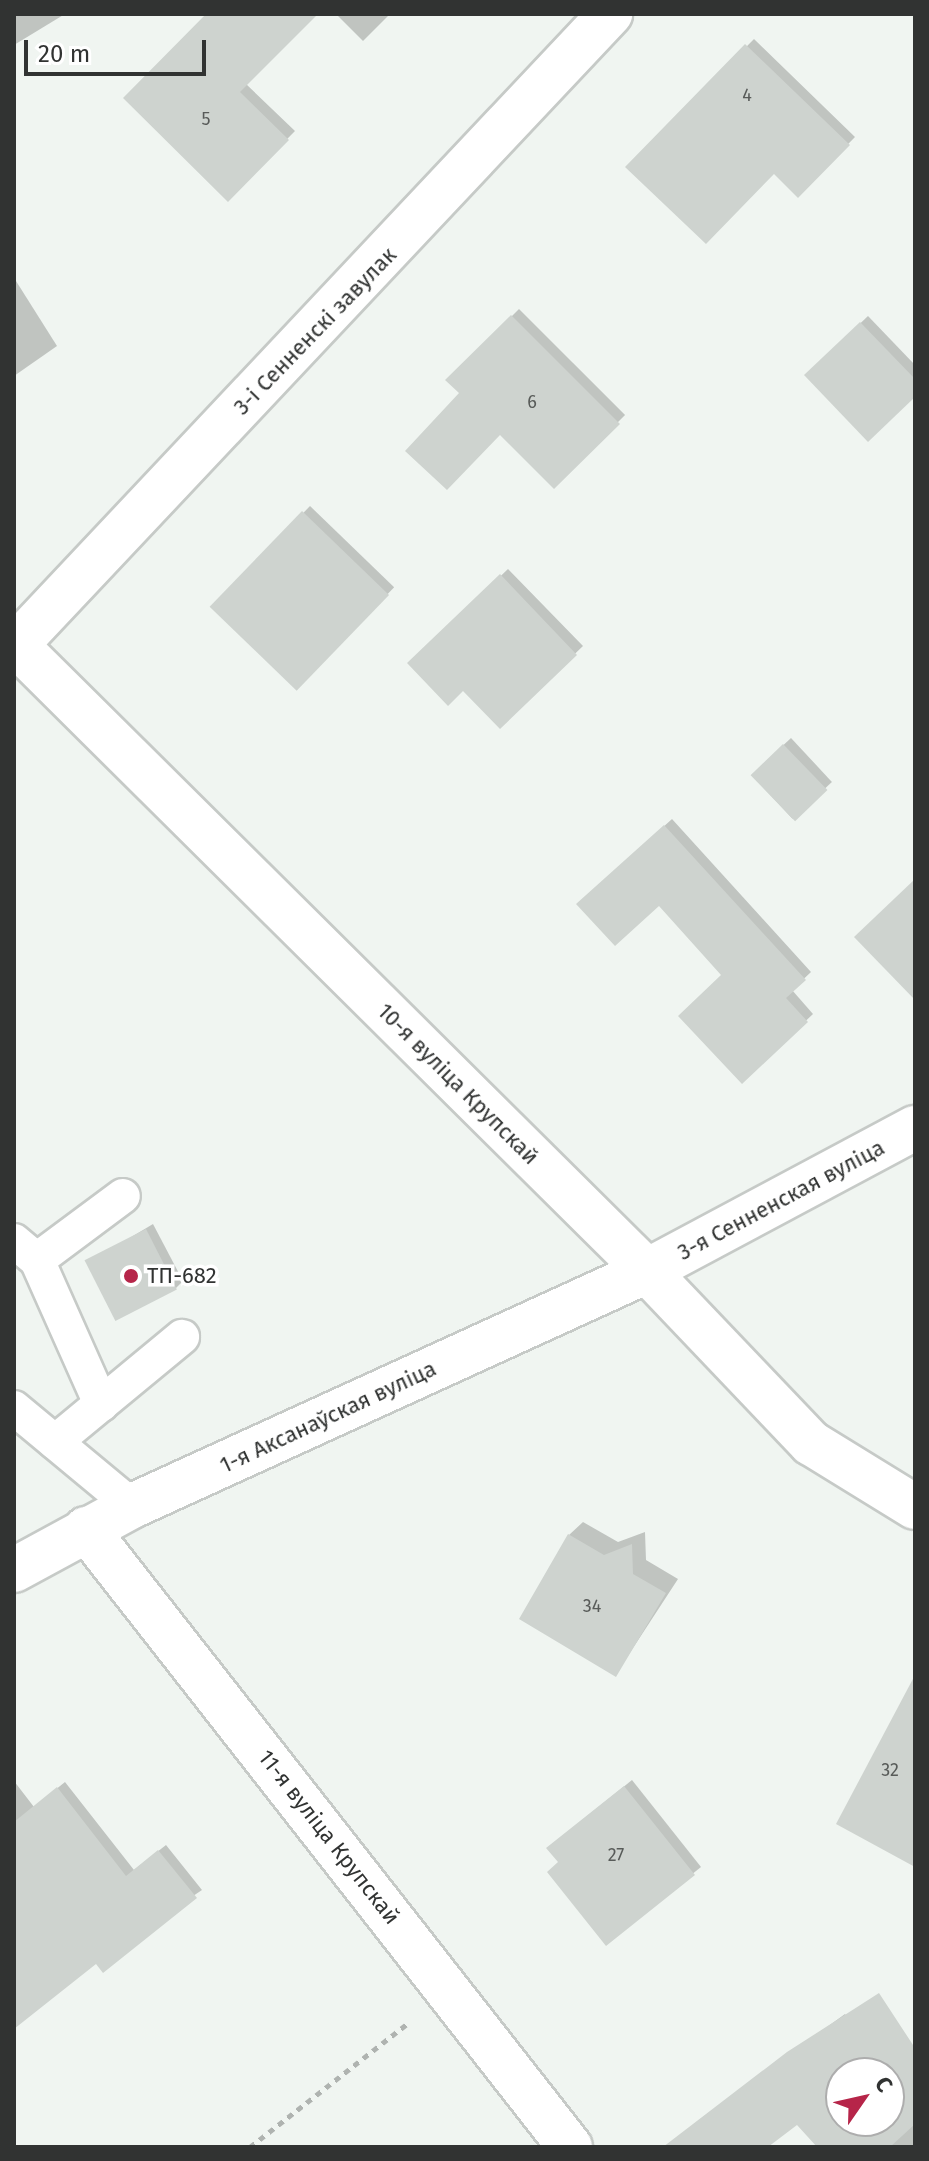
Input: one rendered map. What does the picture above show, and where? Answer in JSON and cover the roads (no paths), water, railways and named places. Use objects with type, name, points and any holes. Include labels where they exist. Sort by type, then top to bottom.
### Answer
[{"type":"street","name":"3-і Сенненскі завулак","points":[[15,644],[610,14]]},
{"type":"street","name":"10-я вуліца Крупскай","points":[[15,644],[647,1271],[811,1443],[915,1507]]},
{"type":"street","name":"3-я Сенненская вуліца","points":[[647,1271],[915,1128]]},
{"type":"street","name":"1-я Аксанаўская вуліца","points":[[14,1570],[132,1506],[647,1271]]},
{"type":"street","name":"11-я вуліца Крупскай","points":[[86,1529],[570,2147]]},
{"type":"lane","points":[[101,1404],[26,1250],[123,1196]]},
{"type":"lane","points":[[55,1442],[182,1337]]},
{"type":"lane","points":[[14,1408],[132,1506]]},
{"type":"place","name":"ТП-682","points":[[131,1276]]}]
